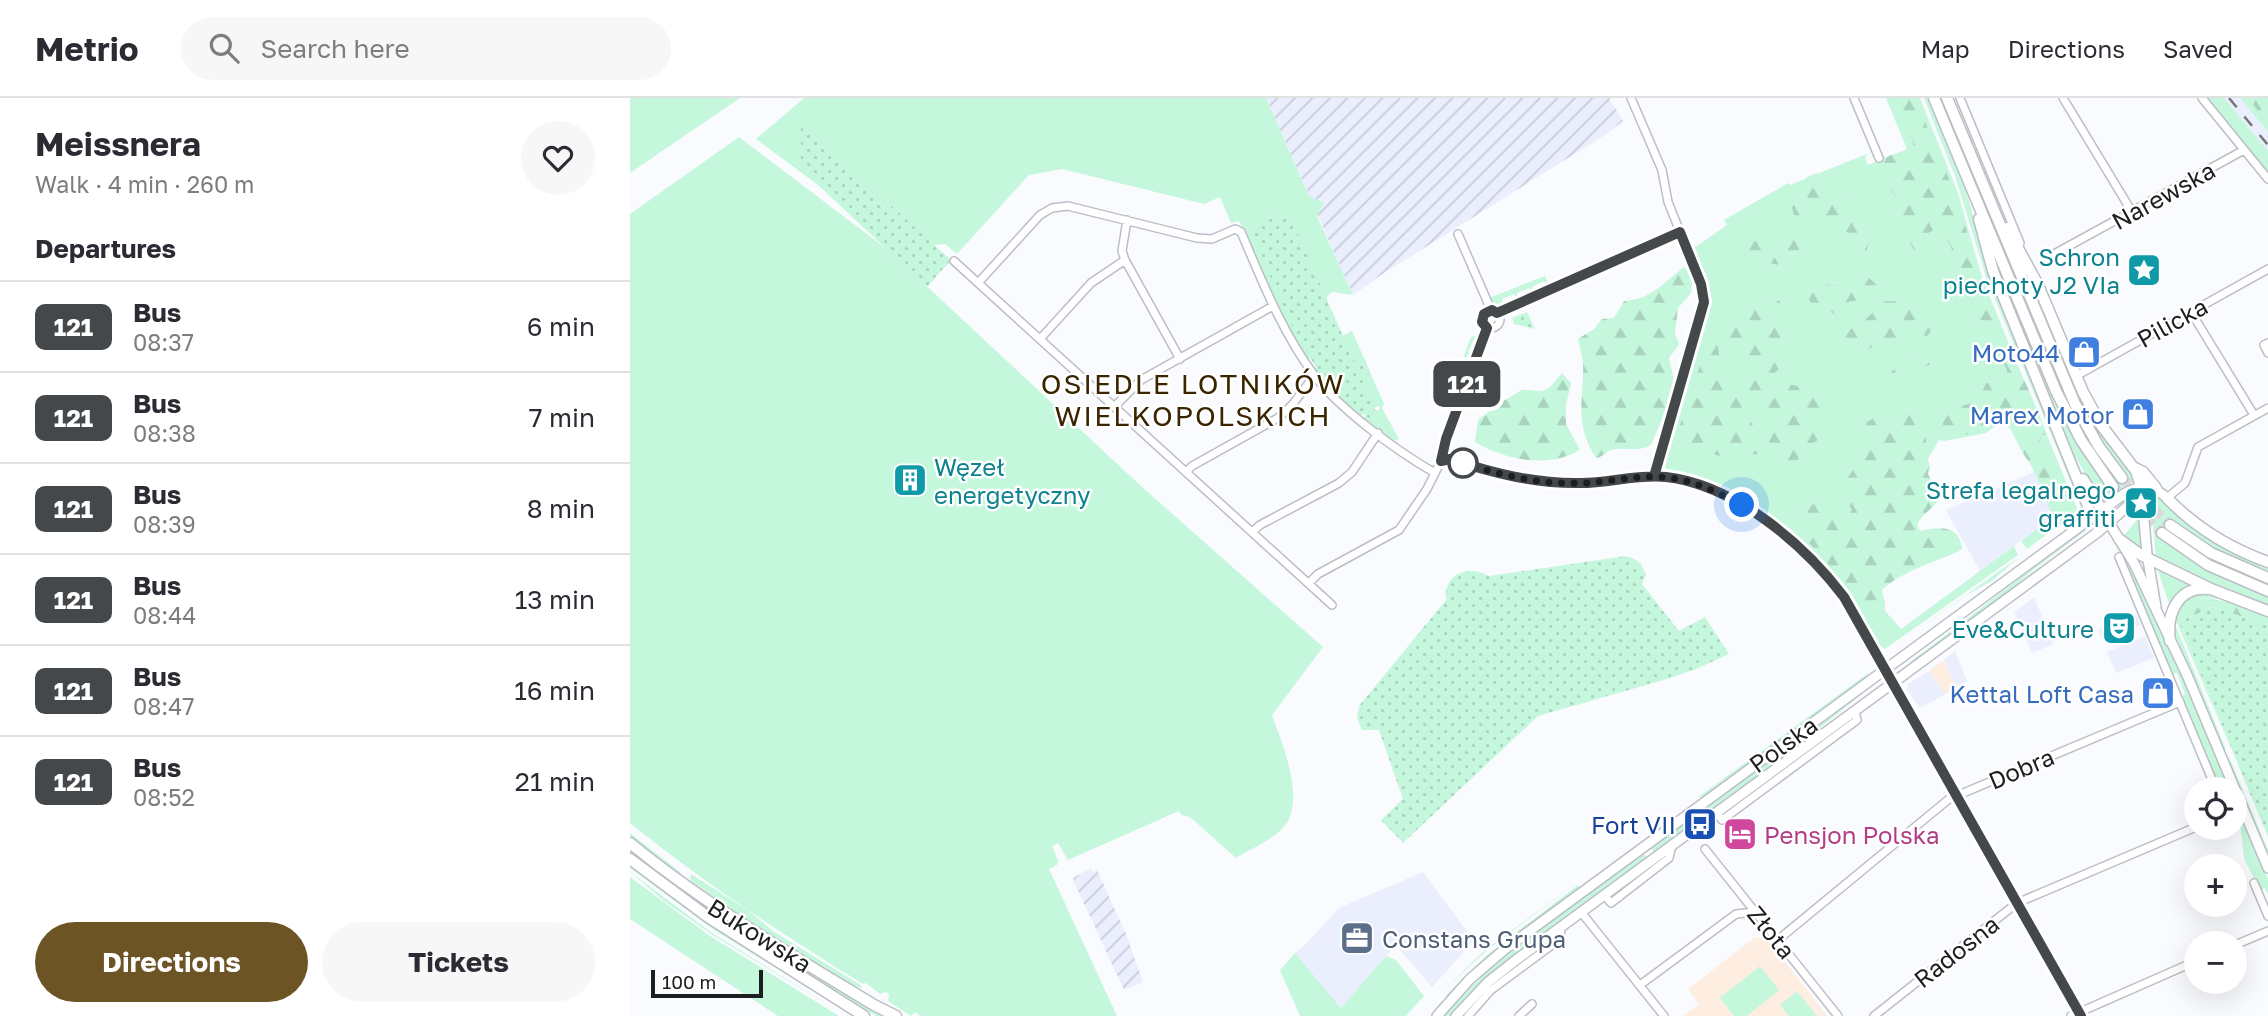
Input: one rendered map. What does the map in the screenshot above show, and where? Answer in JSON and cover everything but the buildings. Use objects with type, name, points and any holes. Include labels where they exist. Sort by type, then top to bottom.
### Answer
[{"type":"main road","points":[[1934,98],[2067,416],[2087,451],[2113,487]]},
{"type":"main road","points":[[1947,98],[2075,404],[2099,447],[2122,478]]},
{"type":"main road","points":[[1980,178],[2034,276],[2076,376],[2101,425],[2133,467],[2141,487]]},
{"type":"main road","points":[[1973,191],[1993,271],[2088,506],[2088,520]]},
{"type":"main road","points":[[2062,438],[2102,510]]},
{"type":"main road","points":[[2133,467],[2143,472],[2156,488]]},
{"type":"main road","points":[[2167,498],[2188,520],[2206,532],[2268,562]]},
{"type":"main road","points":[[2170,525],[2211,552],[2268,578]]},
{"type":"main road","points":[[2162,533],[2208,565],[2268,591]]},
{"type":"main road","points":[[2117,537],[2147,558],[2211,589],[2268,611]]},
{"type":"main road","points":[[2170,641],[2171,617],[2182,596],[2194,589],[2211,589]]},
{"type":"main road","name":"Bukowska","points":[[630,844],[730,917],[896,1016]]},
{"type":"main road","name":"Bukowska","points":[[630,859],[708,917],[864,1016]]},
{"type":"street","points":[[1631,98],[1663,174],[1668,202],[1701,284],[1703,305],[1654,477]]},
{"type":"street","points":[[1854,98],[1878,158]]},
{"type":"street","points":[[1960,98],[2034,276]]},
{"type":"street","points":[[2063,98],[2132,212]]},
{"type":"street","points":[[2202,98],[2268,179]]},
{"type":"street","name":"Narewska","points":[[2045,259],[2244,150]]},
{"type":"street","points":[[978,283],[1040,215],[1052,208],[1068,206],[1197,238],[1212,239],[1235,229],[1241,232],[1273,306],[1314,376],[1339,404],[1434,472]]},
{"type":"street","points":[[1127,220],[1122,251],[1125,260],[1180,359]]},
{"type":"street","points":[[1309,583],[1318,574],[1399,530],[1427,489],[1441,461],[1446,439],[1487,328],[1482,319],[1488,311],[1488,303],[1458,233]]},
{"type":"street","points":[[1040,339],[1091,283],[1125,260]]},
{"type":"street","points":[[954,261],[1332,605]]},
{"type":"street","name":"Pilicka","points":[[2076,376],[2268,269]]},
{"type":"street","points":[[1114,407],[1141,380],[1273,306]]},
{"type":"street","points":[[1487,328],[1494,328],[1500,321],[1497,313],[1488,311]]},
{"type":"street","points":[[2191,312],[2254,415]]},
{"type":"street","points":[[2268,343],[2264,345],[2268,353]]},
{"type":"street","points":[[1186,472],[1192,466],[1278,418],[1292,405],[1314,376]]},
{"type":"street","points":[[2156,609],[2147,558],[2141,487],[2156,488],[2167,498],[2185,483],[2198,447],[2268,408]]},
{"type":"street","points":[[1252,532],[1260,525],[1339,483],[1352,472],[1378,433]]},
{"type":"street","points":[[1441,461],[1450,459],[1536,481],[1584,483],[1654,477],[1680,479],[1742,505],[1767,521],[1830,579],[1844,597],[2080,1014]]},
{"type":"street","name":"Polska","points":[[1437,1016],[1470,979],[1505,949],[2088,520],[2124,494],[2141,487]]},
{"type":"street","name":"Polska","points":[[1457,1016],[1488,982],[1672,845],[1719,816],[1856,715],[1892,683],[2098,532],[2129,505],[2141,487]]},
{"type":"street","points":[[2102,510],[2134,563],[2201,706],[2268,868]]},
{"type":"street","points":[[2098,532],[2117,537]]},
{"type":"street","points":[[2119,557],[2211,777]]},
{"type":"street","name":"Dobra","points":[[1779,939],[1949,799],[2180,702]]},
{"type":"street","name":"Radosna","points":[[1874,1016],[2017,903],[2184,832]]},
{"type":"street","name":"Złota","points":[[1705,849],[1838,1016]]},
{"type":"street","points":[[2254,883],[2268,916]]},
{"type":"street","points":[[1581,912],[1664,1016]]},
{"type":"street","points":[[1640,985],[1736,914],[1756,912]]},
{"type":"street","name":"Polska","points":[[1468,1016],[1491,990],[1560,939],[1561,927]]},
{"type":"street","points":[[2247,940],[2268,931]]},
{"type":"street","points":[[2071,1016],[2184,966]]},
{"type":"street","points":[[1519,1016],[1532,1004]]},
{"type":"shaded area","points":[[1266,98],[1609,98],[1623,121],[1353,295]]},
{"type":"shaded area","points":[[2224,98],[2240,98],[2268,132],[2268,151]]},
{"type":"shaded area","points":[[2034,472],[2053,517],[1980,571],[1946,510]]},
{"type":"shaded area","points":[[2034,597],[2053,644],[2032,653],[2014,612]]},
{"type":"shaded area","name":"Eve&Culture","points":[[2136,614],[2141,625],[2103,641],[2098,630]]},
{"type":"shaded area","points":[[2145,636],[2154,658],[2116,673],[2107,652]]},
{"type":"shaded area","points":[[1955,651],[1967,681],[1956,688],[1944,660]]},
{"type":"shaded area","points":[[1944,660],[1956,688],[1946,694],[1929,671]]},
{"type":"shaded area","points":[[1929,671],[1946,694],[1920,708],[1907,690],[1908,684]]},
{"type":"shaded area","name":"Kettal Loft Casa","points":[[2163,678],[2172,700],[2154,707],[2145,686]]},
{"type":"shaded area","points":[[1091,868],[1093,872],[1097,870],[1126,934],[1143,982],[1124,990],[1074,882],[1073,878]]},
{"type":"shaded area","points":[[1423,872],[1474,941],[1432,987],[1396,945],[1341,1008],[1295,953],[1339,908]]},
{"type":"shaded area","points":[[1766,937],[1827,1016],[1683,1016],[1699,1004],[1688,989],[1754,938]]},
{"type":"green space","points":[[630,98],[740,98],[630,173]]},
{"type":"green space","points":[[804,98],[1266,98],[1309,196],[1324,203],[1317,216],[1353,295],[1332,292],[1327,296],[1327,305],[1338,338],[1352,331],[1384,404],[1382,408],[1399,439],[1393,441],[1363,419],[1366,415],[1376,422],[1379,428],[1373,412],[1380,409],[1379,406],[1364,412],[1360,417],[1334,394],[1314,370],[1316,366],[1310,358],[1306,360],[1273,298],[1239,221],[1231,223],[1220,197],[1204,204],[1062,169],[1029,175],[957,254],[945,244],[933,245],[845,205],[756,139]]},
{"type":"green space","points":[[1886,98],[1920,98],[1958,193],[1983,281],[2077,508],[2073,515],[2027,549],[2021,541],[2053,517],[2010,415],[1986,433],[1939,440],[1928,459],[1930,468],[1870,594],[1901,629],[2014,546],[2018,555],[1885,649],[1879,646],[1854,602],[1830,570],[1770,516],[1738,496],[1689,476],[1668,471],[1663,466],[1710,303],[1709,285],[1694,248],[1727,225],[1724,220],[1788,183],[1790,185],[1869,153],[1865,157],[1868,165],[1907,149]]},
{"type":"green space","points":[[1890,98],[1915,98],[1954,191],[1983,281],[2000,322],[1992,333],[1980,325],[1980,317],[1972,305],[1974,291],[1955,267],[1951,246],[1943,234],[1942,216],[1934,219],[1933,230],[1926,235],[1916,252],[1912,247],[1902,222],[1900,204],[1891,190],[1894,184],[1893,175],[1906,160],[1898,161],[1889,171],[1874,170],[1879,162],[1891,155],[1906,150],[1909,157],[1915,154],[1912,138],[1897,125]]},
{"type":"green space","points":[[1924,98],[1929,98],[1961,174],[1991,277],[2086,507],[2083,511],[1987,280],[1955,176]]},
{"type":"green space","points":[[1939,98],[1943,98],[2096,449],[2119,481],[2110,455],[2083,410],[2014,247],[2022,258],[2096,424],[2132,476],[2132,481],[2102,503],[2072,451],[2001,279],[1991,248],[2042,374],[2073,434],[2110,490],[2117,484],[2093,452],[2066,403]]},
{"type":"green space","points":[[2205,98],[2224,98],[2268,151],[2268,175]]},
{"type":"green space","points":[[2240,98],[2260,98],[2268,108],[2268,132]]},
{"type":"green space","points":[[2248,98],[2268,98],[2268,124]]},
{"type":"green space","points":[[801,124],[951,260],[927,287],[801,169]]},
{"type":"green space","points":[[739,137],[888,250],[1142,487],[1323,647],[1272,715],[1290,773],[1293,805],[1282,829],[1272,837],[1236,858],[1190,817],[1181,815],[1179,811],[1068,860],[1058,843],[1052,846],[1058,861],[1057,865],[1049,869],[1117,1016],[920,1016],[915,1012],[911,1016],[888,1001],[889,994],[880,994],[773,927],[630,823],[630,214]]},
{"type":"green space","points":[[1817,173],[1837,191],[1845,194],[1849,206],[1858,210],[1859,216],[1871,220],[1874,224],[1867,250],[1859,262],[1854,253],[1852,235],[1832,220],[1820,219],[1819,213],[1812,207],[1807,215],[1800,219],[1794,215],[1790,200],[1807,177]]},
{"type":"green space","points":[[1283,213],[1290,216],[1355,363],[1365,359],[1370,373],[1361,377],[1380,425],[1349,403],[1328,383],[1289,320],[1250,228]]},
{"type":"green space","points":[[1792,231],[1799,236],[1802,244],[1795,257],[1783,257],[1777,265],[1768,262],[1755,271],[1739,258],[1740,245]]},
{"type":"green space","points":[[1684,267],[1693,277],[1691,293],[1678,308],[1675,333],[1679,344],[1669,358],[1673,383],[1651,445],[1641,449],[1611,450],[1596,458],[1583,426],[1583,368],[1578,339],[1594,329],[1602,319],[1614,318],[1624,301],[1649,294]]},
{"type":"green space","points":[[1545,276],[1549,285],[1547,286],[1544,281],[1532,287],[1532,293],[1529,288],[1517,293],[1517,299],[1514,294],[1502,299],[1504,304],[1497,306],[1491,303],[1489,298]]},
{"type":"green space","points":[[1869,278],[1878,286],[1863,300],[1847,303],[1837,316],[1824,307],[1820,311],[1813,306],[1806,294],[1814,286],[1842,286]]},
{"type":"green space","points":[[1784,296],[1789,297],[1792,304],[1783,325],[1785,355],[1781,368],[1774,373],[1773,378],[1778,384],[1795,385],[1810,392],[1820,405],[1824,422],[1820,438],[1786,467],[1758,416],[1746,372],[1727,328],[1727,321],[1738,318],[1748,306],[1770,307]]},
{"type":"green space","points":[[1884,301],[1909,302],[1927,312],[1932,326],[1927,336],[1922,335],[1895,346],[1877,345],[1864,350],[1854,347],[1846,339],[1846,332],[1863,322]]},
{"type":"green space","points":[[1527,312],[1535,329],[1514,324],[1512,318]]},
{"type":"green space","points":[[1471,337],[1479,340],[1474,339],[1468,352],[1474,354],[1468,354],[1463,367],[1468,369],[1462,369],[1457,383],[1462,385],[1456,385],[1453,395],[1458,397],[1454,400],[1448,398]]},
{"type":"green space","points":[[2000,337],[2028,388],[2047,434],[2042,435],[2038,446],[2058,479],[2058,496],[2051,496],[2010,428],[1998,424],[1981,434],[1952,433],[1944,441],[1938,438],[1943,426],[1942,411],[1956,413],[1962,406],[1978,401],[1986,383],[1997,385],[2006,379],[2007,370],[1994,344]]},
{"type":"green space","points":[[1717,340],[1721,368],[1732,378],[1762,446],[1758,454],[1748,455],[1741,450],[1734,450],[1719,456],[1711,453],[1697,455],[1680,437],[1680,425],[1706,348]]},
{"type":"green space","points":[[1931,348],[1939,354],[1937,361],[1919,370],[1897,387],[1889,383],[1887,377],[1895,369],[1920,350]]},
{"type":"green space","points":[[1562,373],[1571,383],[1566,405],[1566,424],[1580,450],[1554,459],[1527,460],[1500,454],[1475,442],[1478,420],[1522,390],[1542,391],[1549,388]]},
{"type":"green space","points":[[1905,409],[1926,434],[1922,454],[1928,461],[1928,474],[1940,497],[1917,525],[1920,531],[1940,528],[1952,531],[1960,540],[1962,548],[1890,583],[1882,590],[1885,608],[1882,616],[1873,624],[1854,602],[1826,560],[1801,535],[1801,519],[1815,502],[1831,500],[1839,510],[1849,514],[1852,510],[1845,494],[1846,481],[1866,457],[1864,432],[1867,422],[1883,413]]},
{"type":"green space","points":[[2156,495],[2208,536],[2268,567],[2268,574],[2214,549],[2173,521],[2166,527],[2208,556],[2268,583],[2268,586],[2158,536],[2219,576],[2268,596],[2268,606],[2233,595],[2156,558],[2151,503]]},
{"type":"green space","points":[[2139,517],[2141,547],[2142,549],[2124,536]]},
{"type":"green space","points":[[2084,530],[2002,597],[1910,662],[2040,562]]},
{"type":"green space","points":[[2117,544],[2135,570],[2226,777],[2213,777],[2180,697],[2185,694],[2177,673],[2171,675]]},
{"type":"green space","points":[[1626,556],[1641,565],[1646,575],[1642,584],[1679,631],[1705,617],[1729,654],[1667,679],[1538,716],[1403,843],[1381,820],[1403,799],[1379,730],[1362,730],[1357,718],[1359,706],[1446,600],[1448,584],[1465,571],[1489,576]]},
{"type":"green space","points":[[2019,557],[1992,581],[1968,594],[1897,644]]},
{"type":"green space","points":[[2157,568],[2192,585],[2178,593],[2170,607]]},
{"type":"green space","points":[[2205,592],[2222,599],[2196,598],[2179,622],[2231,749],[2174,616],[2182,599]]},
{"type":"green space","points":[[2196,598],[2224,601],[2251,609],[2268,617],[2268,625],[2212,607],[2179,622],[2179,612],[2183,604]]},
{"type":"green space","points":[[2212,607],[2268,625],[2268,837],[2247,786],[2247,777],[2243,777],[2179,622]]},
{"type":"green space","points":[[2175,624],[2226,750],[2223,750],[2175,634]]},
{"type":"green space","points":[[1867,674],[1868,676],[1704,796],[1697,798]]},
{"type":"green space","points":[[1874,684],[1800,744],[1654,852],[1651,848]]},
{"type":"green space","points":[[2229,757],[2237,777],[2235,777],[2227,759]]},
{"type":"green space","points":[[2247,800],[2268,850],[2268,857],[2247,807]]},
{"type":"green space","points":[[2247,828],[2268,879],[2268,895],[2265,888],[2260,890],[2247,865],[2247,854],[2243,854],[2242,840],[2247,840]]},
{"type":"green space","points":[[630,833],[680,872],[682,878],[630,838]]},
{"type":"green space","points":[[630,849],[709,908],[887,1016],[876,1016],[706,911],[630,854]]},
{"type":"green space","points":[[1643,853],[1647,858],[1497,968],[1450,1016],[1443,1016],[1494,964]]},
{"type":"green space","points":[[630,864],[715,927],[810,985],[854,1016],[714,930],[630,868]]},
{"type":"green space","points":[[630,872],[712,933],[846,1016],[711,934],[664,901]]},
{"type":"green space","points":[[691,874],[749,911],[773,931],[862,986],[861,988],[844,982],[774,939],[693,882]]},
{"type":"green space","points":[[630,877],[710,936],[839,1016],[778,1016],[630,919]]},
{"type":"green space","points":[[1576,883],[1485,952],[1440,994],[1484,951]]},
{"type":"green space","points":[[1578,885],[1580,887],[1489,955],[1443,998],[1488,954]]},
{"type":"green space","points":[[1295,953],[1341,1008],[1386,956],[1396,960],[1424,996],[1406,1016],[1300,1016],[1280,970]]},
{"type":"green space","points":[[1760,966],[1779,990],[1747,1016],[1734,1016],[1720,998]]},
{"type":"green space","points":[[1797,991],[1817,1016],[1789,1016],[1780,1005]]},
{"type":"tunnel","points":[[2122,478],[2170,525]]},
{"type":"tunnel","points":[[2113,487],[2162,533]]},
{"type":"railway","points":[[2229,98],[2268,145]]},
{"type":"bus line","name":"121","points":[[1655,473],[1704,302],[1701,284],[1680,232],[1497,313],[1492,310],[1484,314],[1482,322],[1487,328],[1446,439],[1441,461],[1450,459],[1513,477],[1558,483],[1654,477],[1680,479],[1756,512],[1795,545],[1816,564],[1844,597],[2081,1016]]},
{"type":"place","name":"Schron piechoty J2 VIa","points":[[2144,270]]},
{"type":"place","name":"Moto44","points":[[2084,352]]},
{"type":"place","name":"Marex Motor","points":[[2138,414]]},
{"type":"place","name":"Węzeł energetyczny","points":[[910,480]]},
{"type":"place","name":"Strefa legalnego graffiti","points":[[2141,503]]},
{"type":"place","name":"Eve&Culture","points":[[2119,628]]},
{"type":"place","name":"Kettal Loft Casa","points":[[2158,693]]},
{"type":"place","name":"Fort VII","points":[[1700,824]]},
{"type":"place","name":"Pensjon Polska","points":[[1740,834]]},
{"type":"place","name":"Constans Grupa","points":[[1357,938]]},
{"type":"district","name":"OSIEDLE LOTNIKÓW WIELKOPOLSKICH","points":[[1193,399]]},
{"type":"route","points":[[1463,463],[1513,477],[1558,483],[1654,477],[1680,479],[1742,505]]}]
